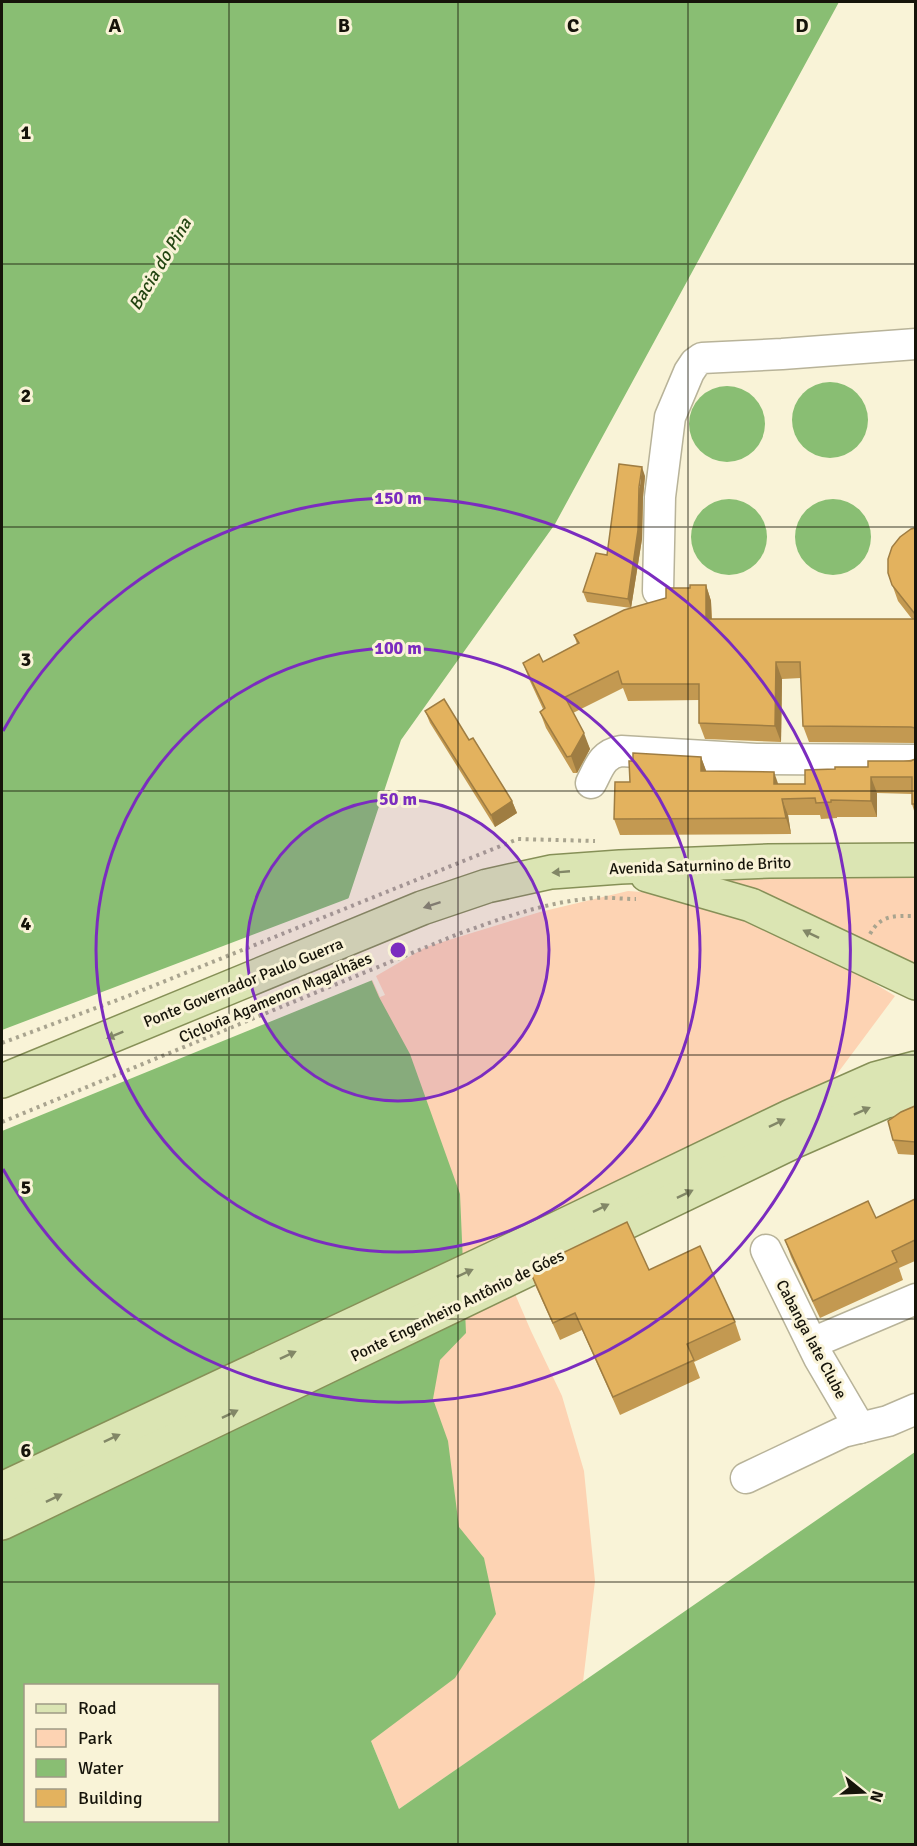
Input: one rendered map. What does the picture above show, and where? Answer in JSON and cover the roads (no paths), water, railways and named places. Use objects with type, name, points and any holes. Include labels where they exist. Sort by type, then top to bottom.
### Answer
[{"type":"main road","name":"Avenida Saturnino de Brito","points":[[487,886],[551,872],[620,867],[769,861],[915,860]]},
{"type":"main road","points":[[822,861],[915,877]]},
{"type":"main road","points":[[620,867],[751,905],[915,983]]},
{"type":"main road","name":"Ponte Governador Paulo Guerra","points":[[2,1081],[422,908],[487,886]]},
{"type":"main road","name":"Ponte Engenheiro Antônio de Góes","points":[[2,1523],[553,1245],[789,1117],[875,1079],[915,1068]]},
{"type":"main road","name":"Ponte Engenheiro Antônio de Góes","points":[[2,1489],[795,1140],[886,1101],[915,1095]]},
{"type":"lane","points":[[658,591],[660,497],[670,417],[695,363],[702,358],[915,344]]},
{"type":"lane","points":[[591,783],[604,759],[611,753],[621,751],[756,759],[915,760]]},
{"type":"lane","name":"Cabanga Iate Clube","points":[[766,1250],[812,1343],[860,1428]]},
{"type":"lane","points":[[812,1343],[915,1299]]},
{"type":"lane","points":[[746,1478],[843,1432],[888,1420],[915,1409]]},
{"type":"water","name":"Bacia do Pina","points":[[2,2],[839,2],[555,524],[401,740],[343,915],[379,997],[410,1054],[460,1194],[466,1333],[440,1360],[433,1399],[448,1441],[459,1527],[484,1558],[496,1614],[455,1678],[371,1741],[399,1809],[915,1452],[915,1844],[2,1844]]},
{"type":"water","points":[[830,382],[845,385],[857,393],[865,405],[868,420],[865,435],[857,447],[845,455],[830,458],[815,455],[803,447],[795,435],[792,420],[795,405],[803,393],[815,385]]},
{"type":"water","points":[[727,386],[742,389],[754,397],[762,409],[765,424],[762,439],[754,451],[742,459],[727,462],[712,459],[700,451],[692,439],[689,424],[692,409],[700,397],[712,389]]},
{"type":"water","points":[[729,499],[744,502],[756,510],[764,522],[767,537],[764,552],[756,564],[744,572],[729,575],[714,572],[702,564],[694,552],[691,537],[694,522],[702,510],[714,502]]},
{"type":"water","points":[[833,499],[848,502],[860,510],[868,522],[871,537],[868,552],[860,564],[848,572],[833,575],[818,572],[806,564],[798,552],[795,537],[798,522],[806,510],[818,502]]}]
